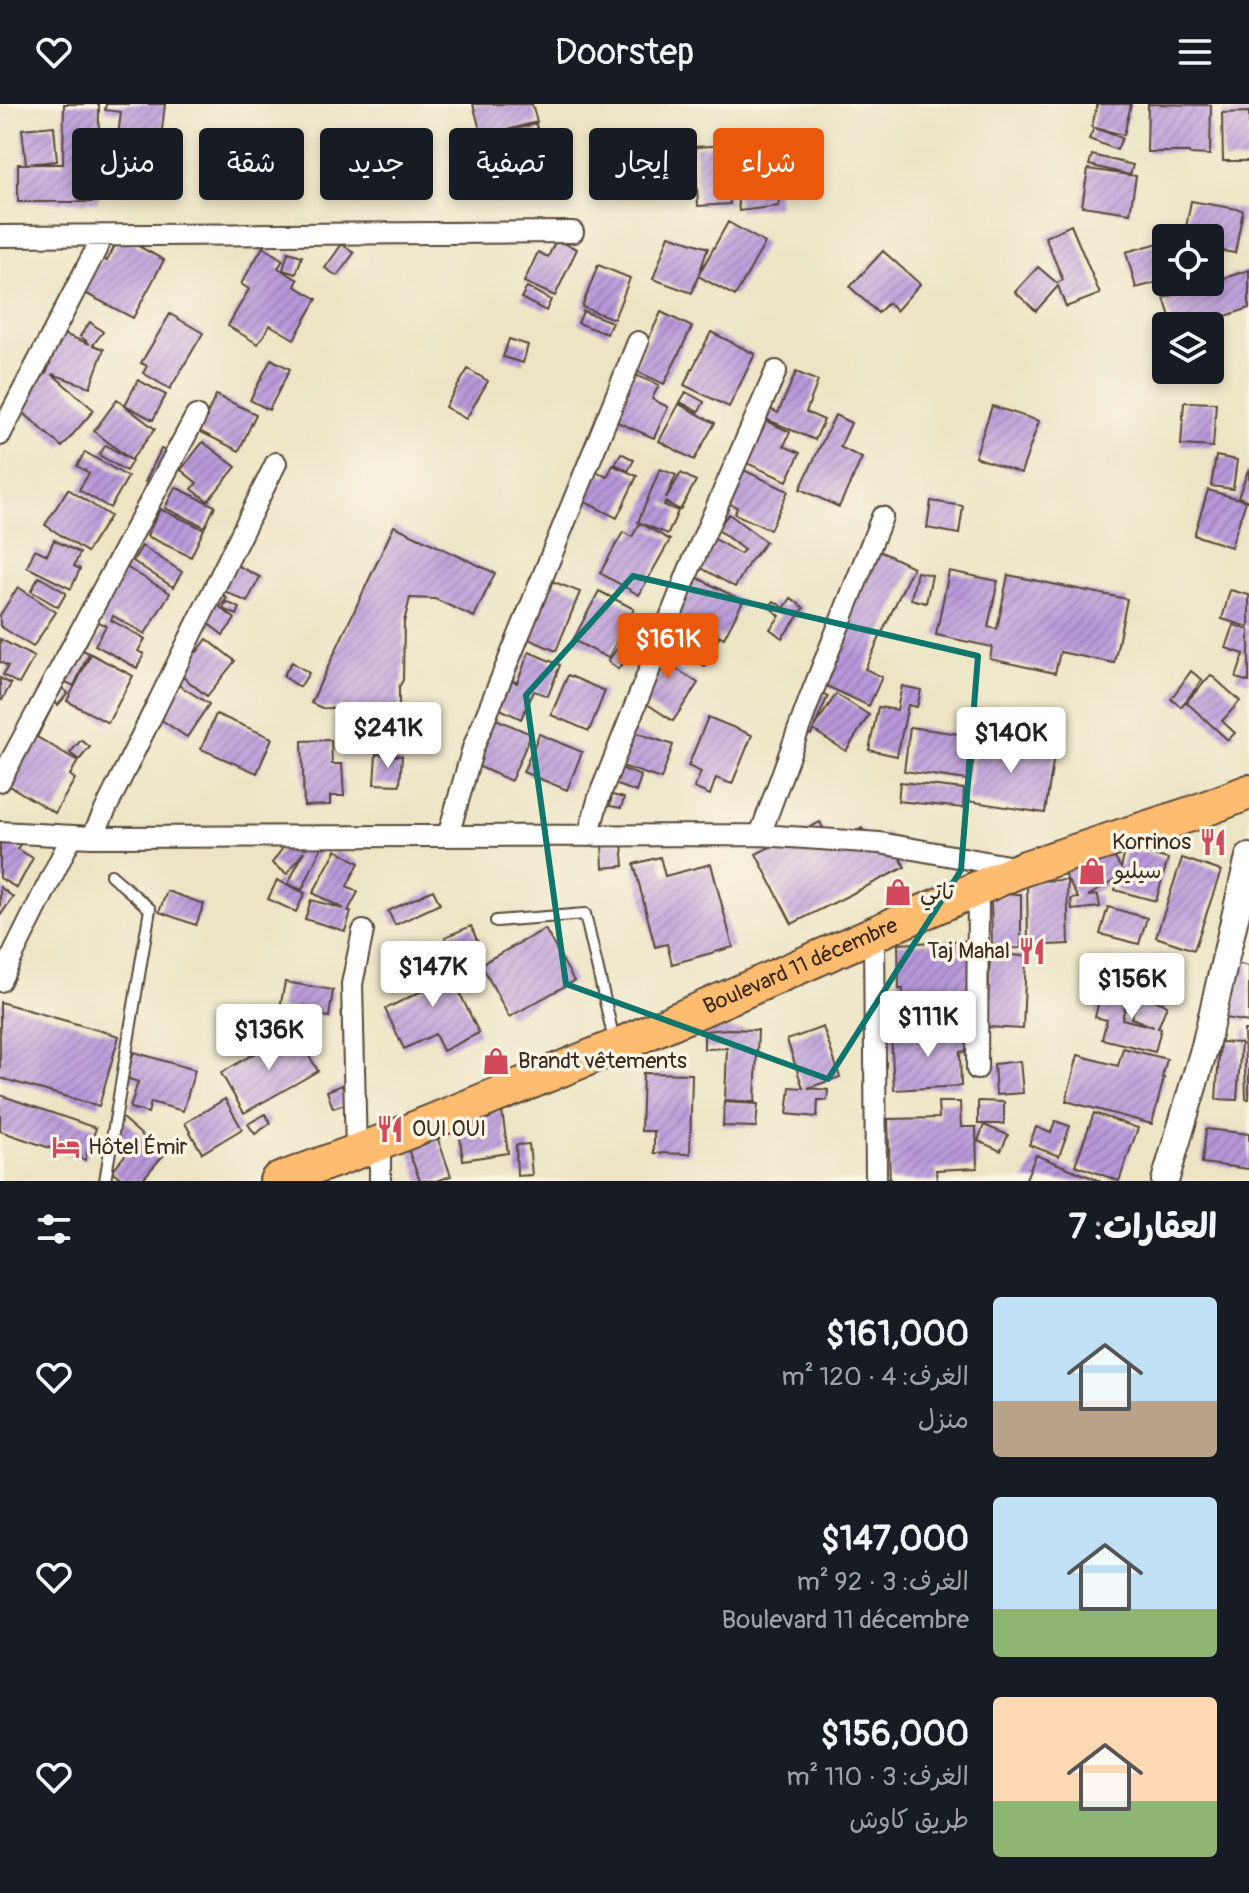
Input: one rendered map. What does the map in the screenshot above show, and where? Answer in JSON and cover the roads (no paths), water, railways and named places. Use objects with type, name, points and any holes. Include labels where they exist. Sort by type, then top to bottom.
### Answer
[{"type":"main road","name":"Boulevard 11 décembre","points":[[277,1181],[368,1148],[615,1047],[1022,869],[1249,792]]},
{"type":"street","points":[[0,236],[573,232]]},
{"type":"street","points":[[0,435],[103,236]]},
{"type":"street","points":[[448,836],[473,748],[638,342]]},
{"type":"street","points":[[588,836],[599,797],[689,570],[776,371]]},
{"type":"street","points":[[0,781],[196,416]]},
{"type":"street","points":[[0,981],[82,837],[276,463]]},
{"type":"street","points":[[760,835],[882,517]]},
{"type":"street","points":[[0,832],[82,837],[760,835],[880,843],[1022,869]]},
{"type":"street","points":[[1165,1181],[1205,1046],[1249,857]]},
{"type":"street","points":[[977,1069],[978,889]]},
{"type":"street","points":[[363,931],[352,984],[368,1148],[380,1181]]},
{"type":"street","points":[[874,934],[876,1177]]},
{"type":"lane","points":[[105,1181],[150,909],[111,875]]},
{"type":"lane","points":[[496,921],[585,914],[615,1047]]},
{"type":"place","name":"Korrinos","points":[[1213,842]]},
{"type":"place","name":"سيليو","points":[[1092,871]]},
{"type":"place","name":"تاتي","points":[[898,892]]},
{"type":"place","name":"Taj Mahal","points":[[1032,951]]},
{"type":"place","name":"Brandt vêtements","points":[[496,1061]]},
{"type":"place","name":"OUI OUI","points":[[390,1129]]},
{"type":"place","name":"Hôtel Émir","points":[[66,1147]]}]
